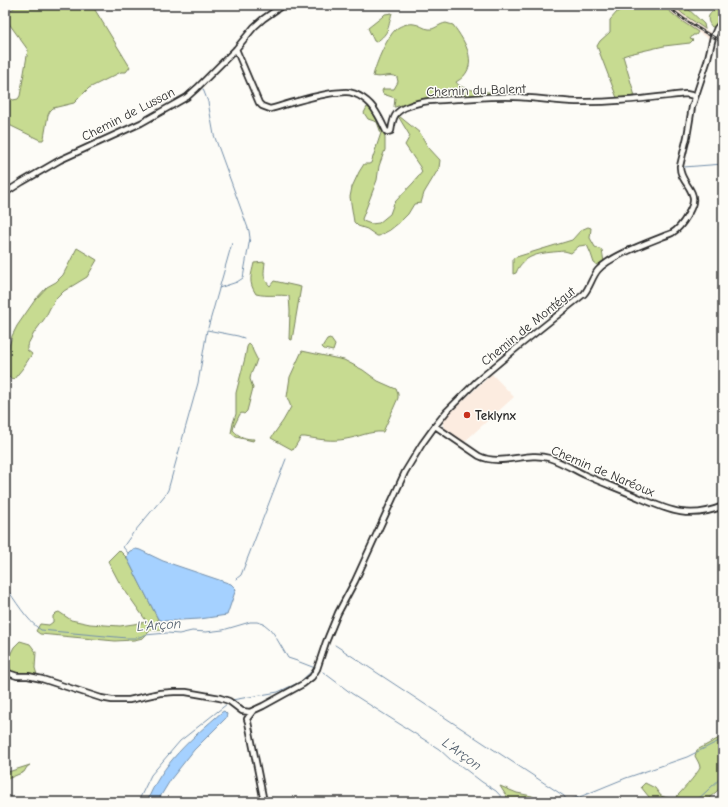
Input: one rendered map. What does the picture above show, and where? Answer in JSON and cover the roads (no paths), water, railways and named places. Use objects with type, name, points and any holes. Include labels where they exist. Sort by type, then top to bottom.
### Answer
[{"type":"street","name":"Chemin de Lussan","points":[[5,193],[60,160],[141,123],[187,97],[236,49],[254,27],[283,5]]},
{"type":"street","name":"Chemin de Montégut","points":[[254,711],[303,684],[312,677],[317,669],[338,613],[405,472],[422,444],[447,411],[476,382],[584,294],[588,290],[596,272],[601,267],[633,250],[672,233],[681,226],[693,203],[693,194],[680,171],[692,107],[707,62],[713,37],[717,28],[723,21]]},
{"type":"street","name":"Chemin du Balent","points":[[236,49],[259,102],[265,108],[270,109],[314,96],[346,92],[353,93],[370,104],[376,111],[387,132],[391,131],[392,120],[400,110],[408,106],[428,101],[514,97],[577,102],[597,102],[686,94],[695,96]]},
{"type":"street","name":"Chemin de Naréoux","points":[[435,426],[486,459],[499,460],[535,456],[550,458],[593,478],[672,511],[694,514],[708,512],[723,506]]},
{"type":"street","points":[[5,672],[17,676],[28,676],[42,679],[101,698],[112,700],[129,700],[160,693],[186,692],[220,698],[229,701],[246,712],[254,711]]},
{"type":"street","points":[[238,708],[248,722]]},
{"type":"street","points":[[254,711],[247,719],[264,802]]},
{"type":"water","points":[[136,549],[163,561],[231,584],[236,589],[227,615],[200,619],[162,621],[158,619],[127,558],[130,551]]},
{"type":"water","points":[[224,711],[227,714],[226,718],[194,750],[171,779],[157,802],[147,802],[160,776],[178,752]]},
{"type":"waterway","points":[[716,25],[722,18],[717,5]]},
{"type":"waterway","points":[[719,29],[723,33]]},
{"type":"waterway","points":[[203,89],[208,102],[214,135],[249,231],[250,238],[243,278],[237,282],[219,288]]},
{"type":"waterway","points":[[684,167],[723,164]]},
{"type":"waterway","points":[[208,328],[232,243]]},
{"type":"waterway","points":[[135,531],[168,490],[198,383],[207,330],[244,338]]},
{"type":"waterway","points":[[236,579],[241,575],[286,459]]},
{"type":"waterway","points":[[128,553],[123,547],[133,533]]},
{"type":"waterway","name":"L'Arçon","points":[[5,586],[26,616],[41,630],[136,638],[145,635],[223,630],[250,622],[257,622],[264,624],[270,629],[288,658],[315,668],[300,682],[278,692],[232,700]]},
{"type":"waterway","points":[[335,645],[564,796],[567,801]]},
{"type":"waterway","name":"L'Arçon","points":[[323,672],[351,693],[439,749],[452,761],[496,791],[506,802]]},
{"type":"waterway","points":[[138,802],[151,775],[180,741],[227,704]]},
{"type":"waterway","points":[[563,802],[687,757],[723,739]]},
{"type":"waterway","name":"L'Arçon","points":[[695,802],[723,776]]},
{"type":"railway","points":[[667,5],[694,26],[723,42]]},
{"type":"railway","points":[[719,802],[723,798]]},
{"type":"place","name":"Teklynx","points":[[467,415]]}]
